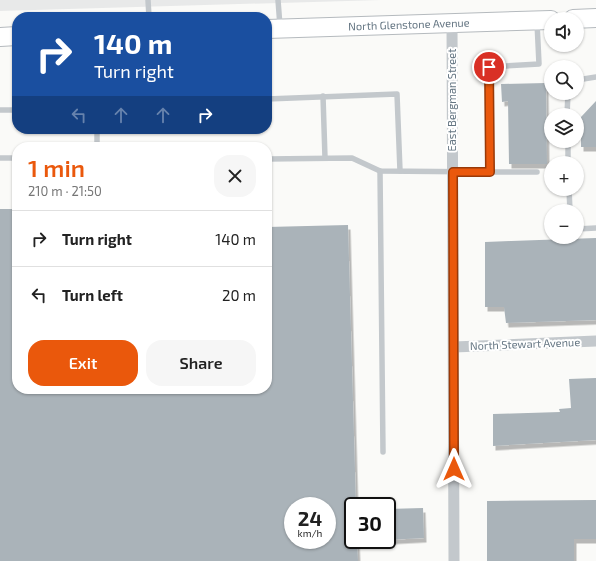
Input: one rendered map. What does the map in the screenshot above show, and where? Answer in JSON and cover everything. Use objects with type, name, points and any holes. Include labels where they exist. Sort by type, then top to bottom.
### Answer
[{"type":"main road","points":[[584,19],[596,18]]},
{"type":"main road","name":"North Glenstone Avenue","points":[[273,29],[544,20]]},
{"type":"main road","points":[[0,37],[12,36]]},
{"type":"street","name":"East Bergman Street","points":[[452,23],[454,561]]},
{"type":"street","name":"North Stewart Avenue","points":[[454,347],[596,341]]},
{"type":"lane","points":[[148,0],[149,12]]},
{"type":"lane","points":[[273,29],[278,0]]},
{"type":"lane","points":[[490,172],[489,67],[539,64],[544,20]]},
{"type":"lane","points":[[584,79],[596,77]]},
{"type":"lane","points":[[272,99],[397,94],[400,171]]},
{"type":"lane","points":[[323,96],[325,158]]},
{"type":"lane","points":[[0,110],[12,110]]},
{"type":"lane","points":[[0,158],[12,158]]},
{"type":"lane","points":[[272,159],[352,158],[380,171],[536,172]]},
{"type":"lane","points":[[380,171],[383,452]]},
{"type":"lane","points":[[584,229],[596,228]]},
{"type":"shaded area","points":[[0,0],[381,0],[0,11]]},
{"type":"building","points":[[544,83],[544,100],[546,100],[546,108],[544,108],[544,148],[547,148],[547,156],[544,156],[544,164],[509,164],[508,101],[502,102],[501,84]]},
{"type":"building","points":[[596,101],[596,147],[584,147],[584,114]]},
{"type":"building","points":[[0,209],[12,209],[12,394],[272,394],[272,227],[348,225],[356,497],[344,497],[344,549],[357,549],[358,561],[0,561]]},
{"type":"building","points":[[584,238],[596,238],[596,320],[506,323],[504,307],[485,307],[485,242],[544,240],[544,244],[584,244]]},
{"type":"building","points":[[596,378],[596,440],[493,446],[493,414],[560,412],[559,409],[571,408],[569,379]]},
{"type":"building","points":[[596,500],[596,539],[574,539],[574,561],[487,561],[487,501]]},
{"type":"building","points":[[423,508],[424,538],[396,540],[396,509]]},
{"type":"route","points":[[454,469],[453,172],[490,172],[489,67]]}]
